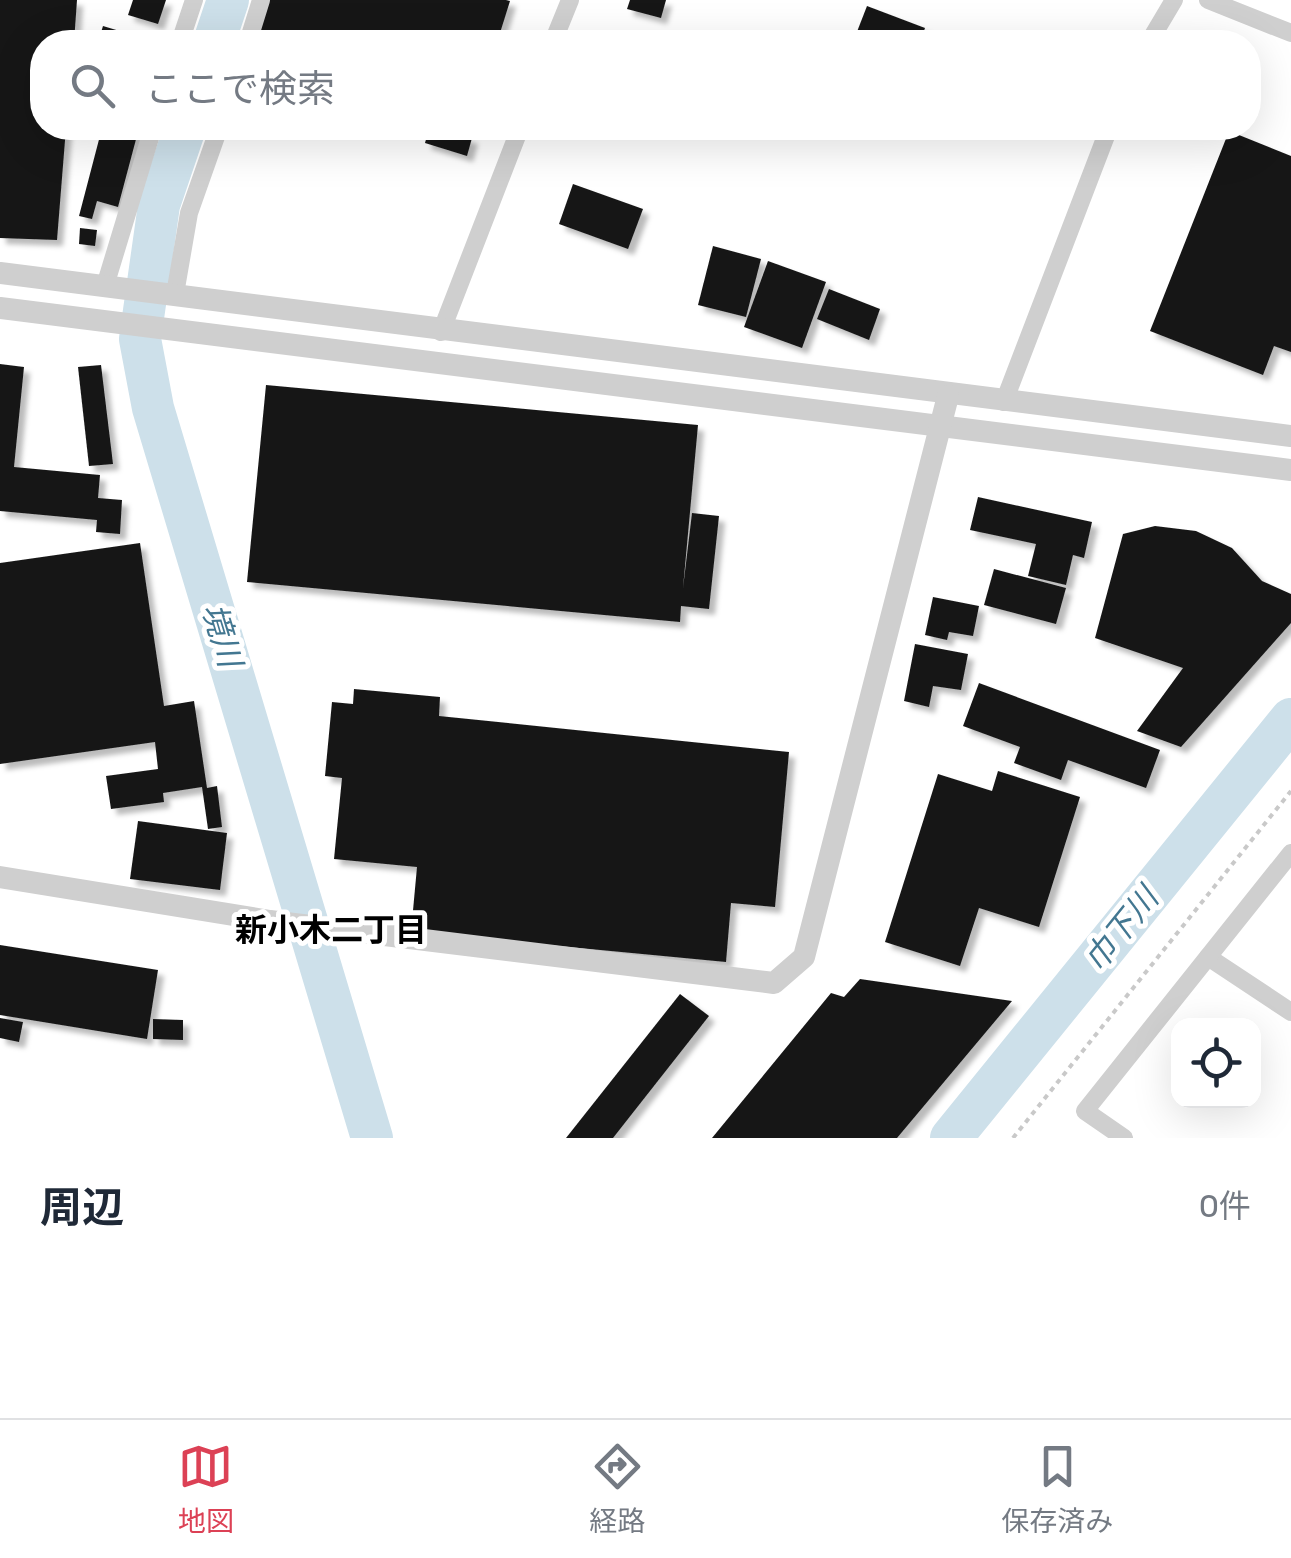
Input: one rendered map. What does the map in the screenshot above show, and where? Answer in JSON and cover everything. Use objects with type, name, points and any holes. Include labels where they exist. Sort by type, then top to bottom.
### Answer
[{"type":"street","points":[[184,30],[194,0]]},
{"type":"street","points":[[252,30],[261,0]]},
{"type":"street","points":[[558,30],[570,0]]},
{"type":"street","points":[[1156,30],[1174,0]]},
{"type":"street","points":[[1208,0],[1291,33]]},
{"type":"street","points":[[106,286],[149,140]]},
{"type":"street","points":[[175,294],[189,213],[215,140]]},
{"type":"street","points":[[441,332],[515,140]]},
{"type":"street","points":[[1004,402],[1104,140]]},
{"type":"street","points":[[0,274],[948,396],[1291,436]]},
{"type":"street","points":[[0,308],[940,429],[1291,470]]},
{"type":"street","points":[[0,878],[334,930],[774,983],[804,957],[948,396]]},
{"type":"street","points":[[1124,1138],[1085,1111],[1291,853]]},
{"type":"street","points":[[1208,957],[1291,1012]]},
{"type":"path","points":[[1013,1138],[1291,792]]},
{"type":"building","points":[[0,0],[77,0],[75,30],[30,30],[30,140],[65,140],[57,240],[0,238]]},
{"type":"building","points":[[133,0],[166,0],[158,24],[128,15]]},
{"type":"building","points":[[269,0],[510,1],[501,30],[259,30]]},
{"type":"building","points":[[630,0],[666,0],[661,18],[627,9]]},
{"type":"building","points":[[867,6],[925,28],[924,30],[858,30]]},
{"type":"building","points":[[99,140],[136,140],[118,207],[97,201],[92,219],[79,216]]},
{"type":"building","points":[[426,140],[471,140],[467,156],[425,143]]},
{"type":"building","points":[[1225,140],[1251,140],[1291,156],[1291,352],[1274,346],[1263,375],[1150,331]]},
{"type":"building","points":[[573,184],[643,209],[628,249],[559,224]]},
{"type":"building","points":[[80,228],[97,230],[95,246],[79,244]]},
{"type":"building","points":[[713,246],[761,259],[746,317],[698,305]]},
{"type":"building","points":[[768,261],[826,282],[802,348],[744,327]]},
{"type":"building","points":[[829,289],[880,309],[869,340],[817,319]]},
{"type":"building","points":[[0,364],[24,367],[14,467],[100,475],[98,498],[122,500],[120,534],[96,532],[97,520],[0,511]]},
{"type":"building","points":[[101,365],[113,464],[89,466],[78,367]]},
{"type":"building","points":[[266,385],[698,425],[683,588],[692,513],[719,516],[709,609],[681,606],[680,622],[247,582]]},
{"type":"building","points":[[978,497],[1092,522],[1084,558],[1073,555],[1066,585],[1028,576],[1036,544],[970,530]]},
{"type":"building","points":[[1155,526],[1196,531],[1232,548],[1262,581],[1291,594],[1291,623],[1181,747],[1137,731],[1183,668],[1095,638],[1123,534]]},
{"type":"building","points":[[140,543],[164,706],[194,701],[207,788],[217,786],[222,827],[208,829],[202,787],[163,793],[164,802],[111,809],[106,776],[158,769],[155,742],[0,764],[0,563]]},
{"type":"building","points":[[994,569],[1066,588],[1056,624],[984,605]]},
{"type":"building","points":[[933,597],[979,606],[973,636],[949,632],[947,640],[925,635]]},
{"type":"building","points":[[915,644],[968,654],[961,690],[933,686],[929,707],[904,701]]},
{"type":"building","points":[[979,683],[1160,750],[1146,788],[1068,760],[1061,780],[1014,763],[1020,747],[963,726]]},
{"type":"building","points":[[354,689],[440,697],[439,716],[789,752],[775,907],[731,903],[726,962],[411,932],[417,867],[334,859],[342,778],[325,776],[332,702],[353,704]]},
{"type":"building","points":[[998,771],[1080,797],[1039,927],[979,908],[960,966],[885,942],[938,774],[992,791]]},
{"type":"building","points":[[138,821],[227,833],[220,890],[130,879]]},
{"type":"building","points":[[0,945],[158,970],[147,1039],[0,1015]]},
{"type":"building","points":[[860,979],[1012,1001],[897,1138],[712,1138],[831,993],[844,997]]},
{"type":"building","points":[[680,994],[709,1016],[613,1138],[566,1138]]},
{"type":"building","points":[[0,1018],[23,1022],[19,1042],[0,1038]]},
{"type":"building","points":[[153,1019],[183,1020],[183,1040],[153,1039]]},
{"type":"waterway","name":"境川","points":[[218,30],[228,0]]},
{"type":"waterway","name":"境川","points":[[181,140],[159,205],[140,339],[153,408],[372,1138]]},
{"type":"waterway","name":"巾下川","points":[[951,1138],[1291,719]]},
{"type":"district","name":"新小木二丁目","points":[[331,930]]}]
